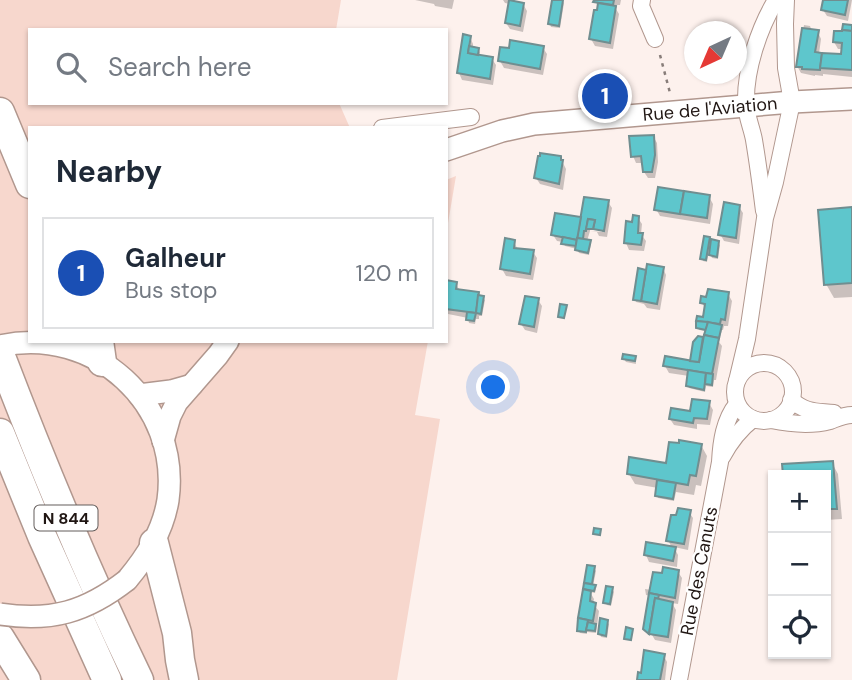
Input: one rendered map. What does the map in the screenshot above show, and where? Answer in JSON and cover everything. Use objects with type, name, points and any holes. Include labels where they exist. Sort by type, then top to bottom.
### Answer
[{"type":"highway","points":[[0,112],[28,179]]},
{"type":"highway","name":"N 844","points":[[0,354],[75,540],[139,680]]},
{"type":"highway","name":"N 844","points":[[0,433],[107,680]]},
{"type":"highway","points":[[154,542],[177,633],[184,680]]},
{"type":"highway","points":[[0,638],[26,680]]},
{"type":"street","points":[[642,0],[640,6],[655,39]]},
{"type":"street","points":[[765,218],[754,137],[746,106],[751,63],[766,16],[776,0]]},
{"type":"street","points":[[786,0],[786,68],[792,102],[765,218],[747,340],[735,396],[741,411],[759,421],[771,420],[790,424],[819,422],[848,415]]},
{"type":"street","name":"Rue de l'Aviation","points":[[448,149],[502,131],[534,124],[852,99]]},
{"type":"street","points":[[400,126],[471,117]]},
{"type":"street","points":[[0,346],[28,342]]},
{"type":"street","points":[[0,614],[21,618],[67,613],[89,606],[109,594],[127,580],[142,562],[165,515],[169,485],[167,456],[154,417],[139,395],[100,351],[84,353],[66,346],[38,343]]},
{"type":"street","points":[[163,441],[177,402],[226,343]]},
{"type":"street","points":[[737,381],[744,371],[754,365],[769,364],[788,377],[791,400],[784,413],[771,420]]},
{"type":"street","points":[[139,395],[171,391],[192,384]]},
{"type":"street","points":[[791,400],[801,408],[818,413],[848,415]]},
{"type":"street","name":"Rue des Canuts","points":[[679,680],[720,462],[721,442],[737,404]]},
{"type":"street","name":"Rue des Canuts","points":[[720,462],[728,445],[753,419]]},
{"type":"path","points":[[655,39],[676,113]]},
{"type":"shaded area","points":[[0,0],[341,0],[336,28],[28,28],[28,105],[340,105],[349,126],[28,126],[28,343],[428,343],[415,415],[440,419],[397,680],[0,680]]},
{"type":"shaded area","points":[[456,176],[448,223],[448,179]]},
{"type":"building","points":[[509,0],[524,3],[520,26],[505,23]]},
{"type":"building","points":[[552,0],[563,0],[559,26],[548,24]]},
{"type":"building","points":[[614,0],[613,5],[593,2]]},
{"type":"building","points":[[823,0],[848,0],[845,15],[821,10]]},
{"type":"building","points":[[598,3],[616,6],[610,43],[589,39],[594,10],[597,10]]},
{"type":"building","points":[[843,24],[852,25],[852,31],[842,30]]},
{"type":"building","points":[[802,28],[819,30],[815,52],[822,53],[820,70],[796,67]]},
{"type":"building","points":[[834,31],[852,31],[852,70],[820,68],[822,53],[841,54],[842,43],[833,42]]},
{"type":"building","points":[[463,34],[471,36],[468,53],[493,57],[490,79],[457,73]]},
{"type":"building","points":[[510,40],[544,46],[540,69],[498,61],[500,47],[509,48]]},
{"type":"building","points":[[469,46],[479,48],[478,55],[468,53]]},
{"type":"building","points":[[654,135],[652,172],[643,172],[641,156],[631,157],[629,136]]},
{"type":"building","points":[[540,153],[561,156],[563,160],[559,184],[534,178]]},
{"type":"building","points":[[658,187],[684,191],[680,214],[654,210]]},
{"type":"building","points":[[684,191],[710,195],[707,218],[680,214]]},
{"type":"building","points":[[584,197],[609,200],[604,231],[593,229],[595,220],[588,219],[583,239],[577,238]]},
{"type":"building","points":[[724,202],[740,205],[736,238],[718,235]]},
{"type":"building","points":[[852,207],[852,283],[824,285],[818,210]]},
{"type":"building","points":[[555,213],[581,217],[577,240],[551,235]]},
{"type":"building","points":[[633,215],[639,216],[638,233],[643,233],[641,245],[624,243],[626,221],[632,222]]},
{"type":"building","points":[[588,219],[595,220],[593,229],[586,229]]},
{"type":"building","points":[[704,236],[710,237],[706,260],[700,259]]},
{"type":"building","points":[[563,237],[577,240],[576,246],[561,244]]},
{"type":"building","points":[[505,238],[515,240],[514,248],[534,250],[530,274],[500,269]]},
{"type":"building","points":[[577,238],[591,240],[588,253],[575,250]]},
{"type":"building","points":[[711,239],[719,241],[717,257],[709,255]]},
{"type":"building","points":[[647,264],[664,267],[657,304],[641,301]]},
{"type":"building","points":[[638,268],[646,270],[641,301],[633,300]]},
{"type":"building","points":[[448,280],[457,282],[456,289],[479,292],[476,313],[448,309]]},
{"type":"building","points":[[708,289],[729,292],[725,320],[721,319],[720,324],[696,321],[697,316],[703,317],[705,304],[700,303],[701,296],[706,297]]},
{"type":"building","points":[[478,295],[484,296],[481,314],[476,313]]},
{"type":"building","points":[[525,296],[539,298],[534,327],[519,324]]},
{"type":"building","points":[[560,304],[567,305],[564,318],[558,317]]},
{"type":"building","points":[[467,312],[476,313],[474,321],[466,320]]},
{"type":"building","points":[[696,321],[708,322],[706,330],[696,328]]},
{"type":"building","points":[[708,322],[722,325],[719,338],[704,335]]},
{"type":"building","points":[[704,335],[719,338],[712,374],[663,366],[665,356],[699,362]]},
{"type":"building","points":[[698,336],[703,337],[699,362],[690,361],[693,342]]},
{"type":"building","points":[[623,354],[636,356],[635,361],[622,359]]},
{"type":"building","points":[[688,370],[706,373],[704,390],[686,386]]},
{"type":"building","points":[[706,373],[713,374],[712,385],[705,384]]},
{"type":"building","points":[[692,399],[710,401],[707,419],[694,418],[693,423],[669,419],[671,408],[690,411]]},
{"type":"building","points":[[679,440],[702,444],[696,476],[690,475],[688,485],[627,474],[629,457],[666,463],[669,442],[679,443]]},
{"type":"building","points":[[833,461],[837,509],[831,509],[831,470],[783,470],[782,464]]},
{"type":"building","points":[[657,480],[676,483],[673,499],[655,496]]},
{"type":"building","points":[[678,508],[691,510],[684,544],[666,541],[671,515],[676,515]]},
{"type":"building","points":[[594,528],[601,529],[600,535],[593,534]]},
{"type":"building","points":[[646,542],[676,547],[673,561],[644,555]]},
{"type":"building","points":[[587,565],[595,566],[592,584],[584,583]]},
{"type":"building","points":[[663,567],[679,570],[675,598],[649,593],[653,572],[662,573]]},
{"type":"building","points":[[584,583],[596,585],[594,591],[583,589]]},
{"type":"building","points":[[606,586],[613,587],[610,604],[603,603]]},
{"type":"building","points":[[583,589],[591,591],[590,601],[596,603],[593,621],[578,618]]},
{"type":"building","points":[[649,593],[659,595],[658,599],[655,598],[649,634],[643,629]]},
{"type":"building","points":[[655,598],[673,602],[668,637],[649,634]]},
{"type":"building","points":[[578,618],[588,620],[586,632],[577,631]]},
{"type":"building","points":[[600,618],[608,620],[606,636],[598,634]]},
{"type":"building","points":[[588,622],[596,624],[595,631],[586,630]]},
{"type":"building","points":[[626,627],[633,629],[631,640],[624,639]]},
{"type":"building","points":[[644,650],[665,654],[660,680],[637,680],[638,672],[641,673]]},
{"type":"place","name":"Galheur","points":[[605,96]]}]
